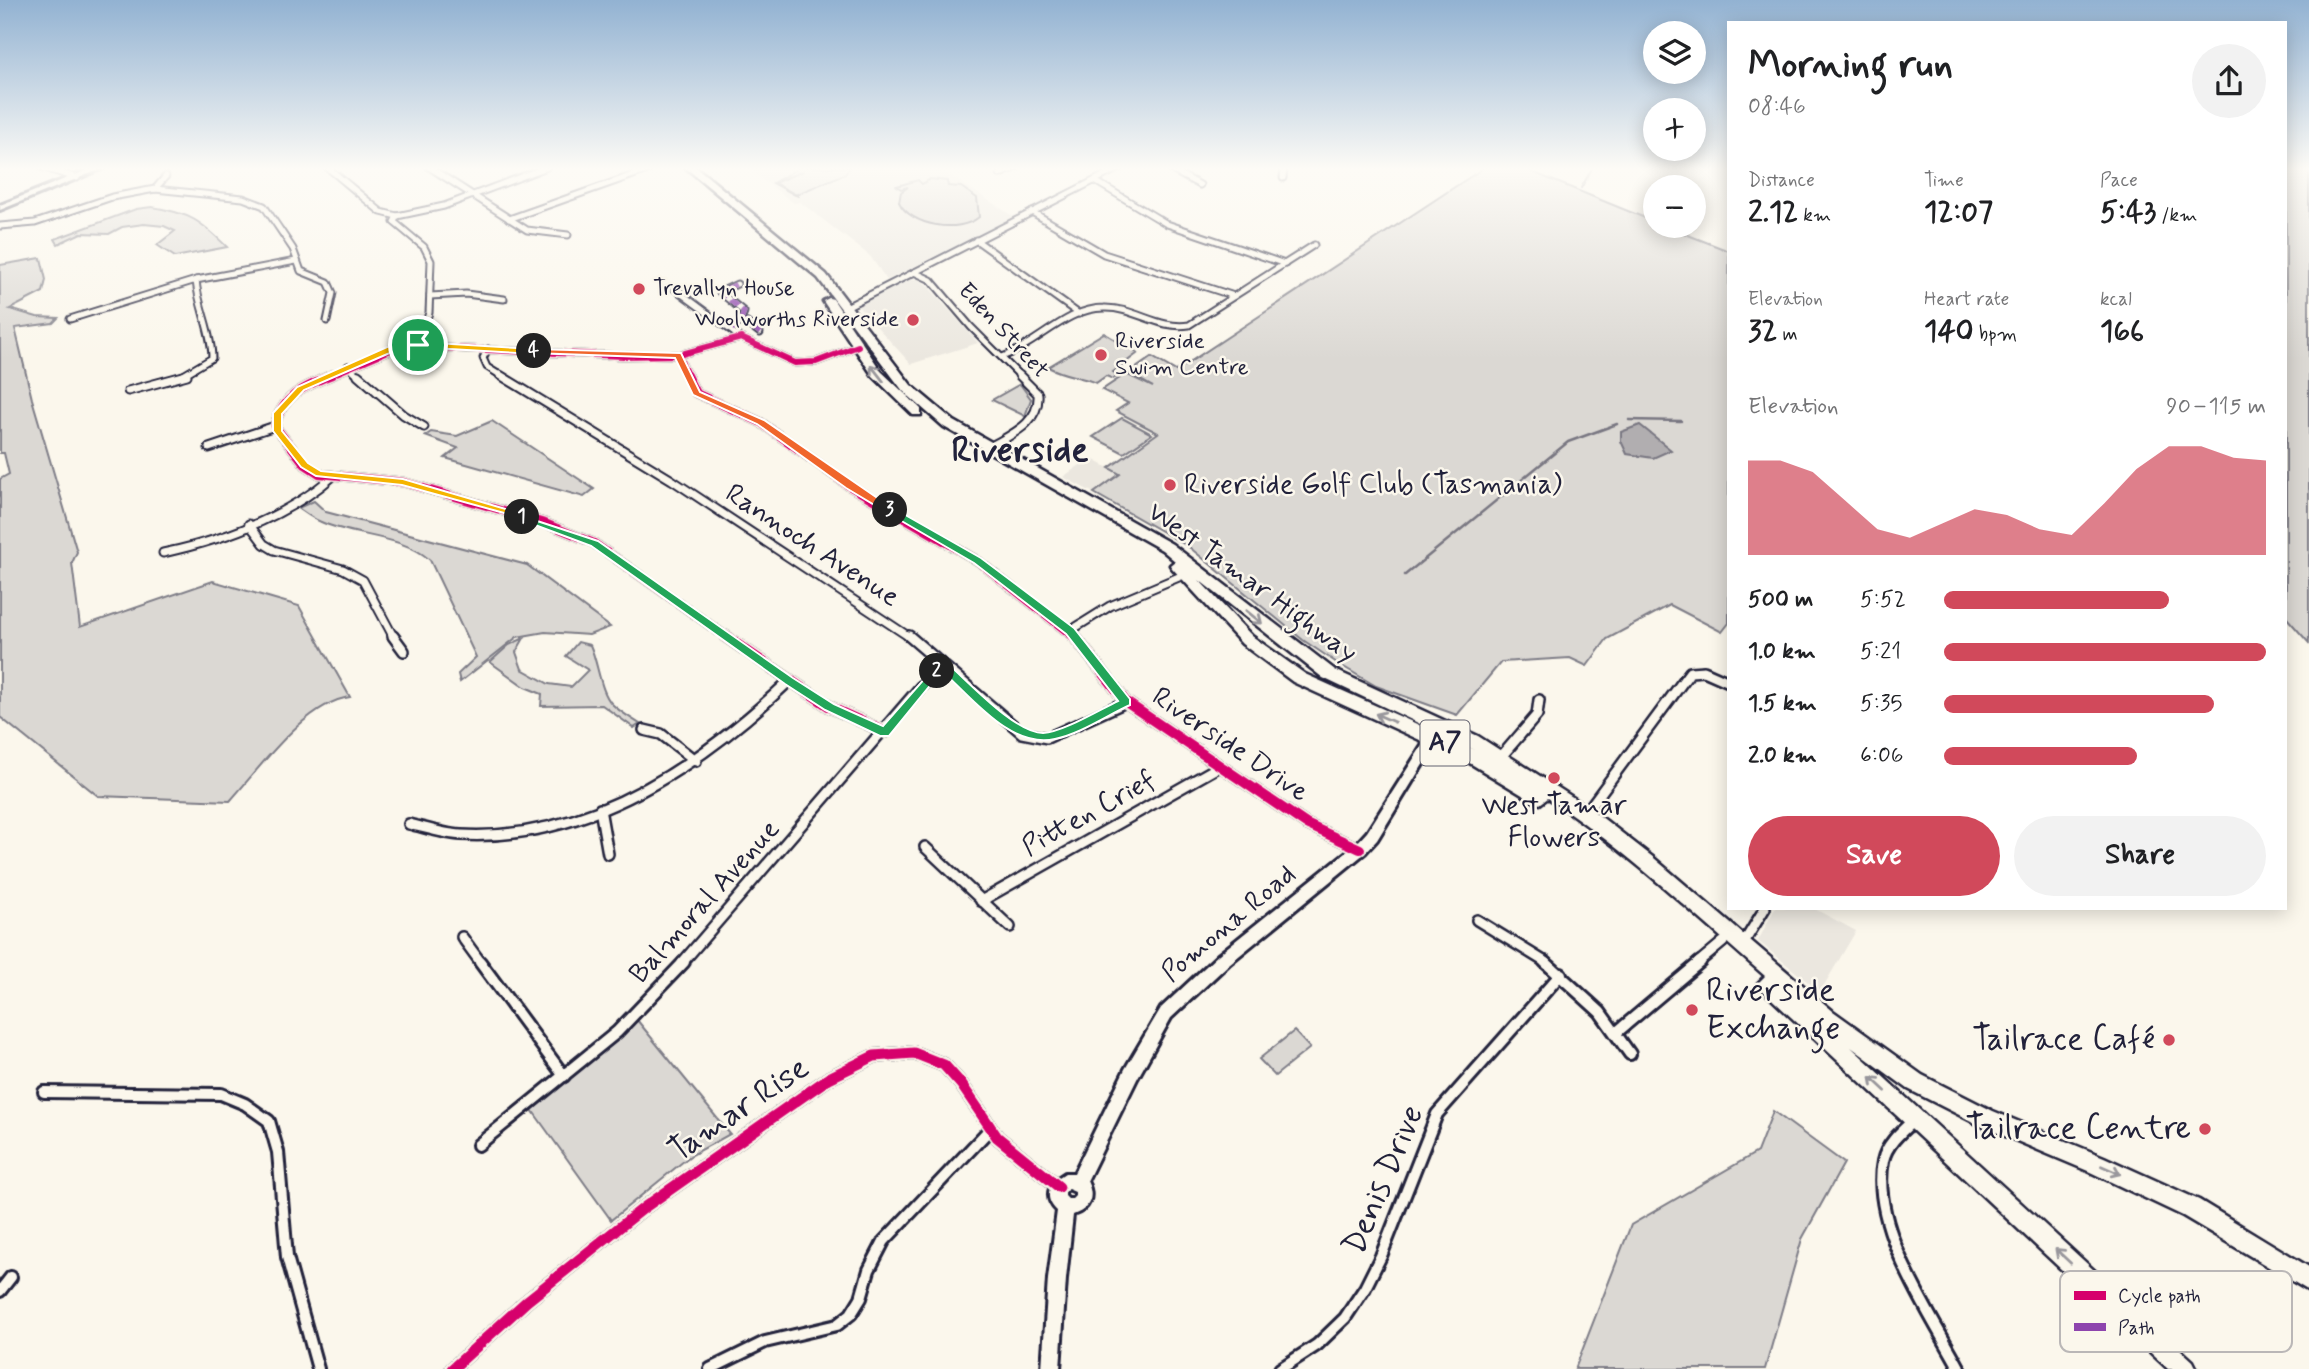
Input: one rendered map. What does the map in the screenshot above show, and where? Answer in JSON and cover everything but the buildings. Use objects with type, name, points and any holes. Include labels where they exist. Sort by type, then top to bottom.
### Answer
[{"type":"highway","name":"West Tamar Highway","points":[[757,231],[811,276],[865,343],[919,401],[949,424],[1167,547],[1329,674],[1438,732],[1589,830],[1645,873],[2079,1271]]},
{"type":"highway","name":"West Tamar Highway","points":[[768,231],[815,270],[846,307],[894,393],[929,420],[1159,551],[1186,574],[1247,640],[1298,678],[1500,758],[1585,814],[1648,863],[1826,1017],[1924,1087]]},
{"type":"highway","points":[[1913,1117],[1924,1087]]},
{"type":"highway","name":"A7","points":[[1924,1087],[2160,1193],[2220,1224],[2309,1280]]},
{"type":"highway","name":"West Tamar Highway","points":[[2167,1352],[2185,1369]]},
{"type":"street","points":[[280,231],[293,248],[301,271],[328,282],[333,293],[327,321]]},
{"type":"street","points":[[405,231],[424,247],[430,256],[430,296],[424,326],[408,345]]},
{"type":"street","points":[[530,231],[568,235]]},
{"type":"street","points":[[846,307],[994,231]]},
{"type":"street","points":[[1064,231],[1098,251],[1234,296]]},
{"type":"street","points":[[1185,231],[1285,264]]},
{"type":"street","points":[[976,240],[1009,259],[1040,289],[1079,314]]},
{"type":"street","points":[[1002,357],[1016,352],[1093,308],[1108,307],[1146,316],[1170,326],[1184,327],[1314,245]]},
{"type":"street","points":[[69,319],[196,280],[296,261]]},
{"type":"street","name":"Eden Street","points":[[914,272],[931,280],[971,327],[1036,391],[1039,405],[1033,418],[989,447]]},
{"type":"street","points":[[128,391],[187,375],[212,358],[212,348],[198,304],[196,280]]},
{"type":"street","points":[[732,329],[740,322],[744,312],[720,292],[737,284]]},
{"type":"street","points":[[676,289],[741,338]]},
{"type":"street","points":[[430,296],[466,294],[504,299]]},
{"type":"street","points":[[740,322],[747,323],[760,333]]},
{"type":"street","points":[[275,426],[279,410],[309,383],[408,345],[624,356],[678,355],[741,338],[749,339],[794,366],[865,343]]},
{"type":"street","name":"Rannoch Avenue","points":[[488,349],[483,358],[487,367],[839,586],[899,627],[1015,729],[1032,736],[1047,738],[1126,702]]},
{"type":"street","name":"Riverside Drive","points":[[678,355],[696,393],[760,422],[853,488],[978,561],[1070,631],[1126,702],[1306,824],[1360,849]]},
{"type":"street","points":[[348,366],[404,415],[424,427]]},
{"type":"street","points":[[209,448],[275,426]]},
{"type":"street","points":[[275,426],[305,465],[332,477],[403,482],[576,534],[662,589],[789,681],[830,707],[884,732]]},
{"type":"street","points":[[163,553],[188,549],[301,502],[332,477]]},
{"type":"street","points":[[249,524],[264,544],[274,550],[343,569],[363,580],[397,644],[404,652]]},
{"type":"street","points":[[1070,631],[1110,606],[1186,574]]},
{"type":"street","name":"Balmoral Avenue","points":[[478,1145],[617,1032],[715,929],[922,685],[943,666]]},
{"type":"street","points":[[1585,814],[1690,672],[1704,671],[1727,681]]},
{"type":"street","points":[[408,824],[460,836],[491,836],[529,829],[600,809],[660,783],[696,761],[761,710],[789,681]]},
{"type":"street","points":[[1500,758],[1537,715],[1539,700]]},
{"type":"street","points":[[644,730],[661,734],[696,761]]},
{"type":"street","name":"Pomona Road","points":[[1078,1182],[1135,1065],[1166,1013],[1224,959],[1360,849],[1372,836],[1438,732]]},
{"type":"street","name":"Pitten Crief","points":[[981,901],[1220,766]]},
{"type":"street","points":[[600,809],[608,854]]},
{"type":"street","points":[[925,847],[1010,927]]},
{"type":"street","points":[[1742,945],[1764,910]]},
{"type":"street","points":[[1477,920],[1502,932],[1561,974],[1617,1032],[1630,1054]]},
{"type":"street","points":[[462,937],[564,1076]]},
{"type":"street","points":[[1617,1032],[1723,942]]},
{"type":"street","name":"Denis Drive","points":[[1280,1369],[1313,1348],[1341,1324],[1358,1303],[1384,1250],[1437,1114],[1450,1096],[1561,974]]},
{"type":"street","name":"Tamar Rise","points":[[452,1369],[549,1283],[621,1225],[690,1174],[867,1058],[899,1052],[920,1054],[939,1061],[958,1078],[990,1129],[1059,1187]]},
{"type":"street","points":[[44,1092],[221,1094],[245,1104],[269,1121],[278,1152],[287,1257],[318,1369]]},
{"type":"street","points":[[1913,1117],[1892,1143],[1884,1158],[1882,1199],[1895,1242],[1960,1369]]},
{"type":"street","points":[[710,1369],[765,1342],[837,1325],[851,1314],[861,1298],[869,1270],[884,1241],[990,1129]]},
{"type":"street","points":[[1066,1181],[1078,1182],[1083,1188],[1083,1197],[1079,1204],[1066,1207],[1058,1199],[1059,1187],[1066,1181]]},
{"type":"street","points":[[1051,1369],[1057,1279],[1066,1207]]},
{"type":"street","points":[[0,1291],[11,1277]]},
{"type":"shaded area","points":[[77,231],[115,231],[109,234],[81,233],[58,244],[55,239]]},
{"type":"shaded area","points":[[175,231],[210,231],[227,247],[175,257],[157,245]]},
{"type":"shaded area","points":[[837,231],[986,231],[887,280],[870,256]]},
{"type":"shaded area","points":[[1388,231],[1643,231],[1643,238],[1696,238],[1727,250],[1727,626],[1722,632],[1670,605],[1607,639],[1587,666],[1570,658],[1501,662],[1457,715],[1376,686],[1303,640],[1189,547],[1094,493],[1120,474],[1109,468],[1158,433],[1116,411],[1128,403],[1102,390],[1126,374],[1153,387],[1129,373],[1152,357],[1176,371]]},
{"type":"shaded area","points":[[2287,231],[2309,231],[2309,643],[2287,618]]},
{"type":"shaded area","points":[[41,258],[46,280],[43,292],[10,309],[37,317],[58,318],[53,323],[15,328],[32,399],[77,552],[72,563],[80,627],[213,581],[299,606],[350,697],[316,711],[300,724],[230,801],[98,796],[0,717],[0,479],[9,474],[4,453],[0,453],[0,265]]},
{"type":"shaded area","name":"Woolworths Riverside","points":[[910,279],[918,279],[927,285],[978,343],[911,364],[858,306]]},
{"type":"shaded area","name":"Riverside Swim Centre","points":[[1104,333],[1138,353],[1113,372],[1118,376],[1113,379],[1106,376],[1096,383],[1048,367]]},
{"type":"shaded area","points":[[1020,384],[1031,399],[1025,416],[992,400]]},
{"type":"shaded area","points":[[1122,418],[1152,434],[1124,453],[1093,437]]},
{"type":"shaded area","points":[[492,421],[594,489],[584,497],[445,458],[458,448],[425,436],[431,432],[457,436]]},
{"type":"shaded area","points":[[1640,425],[1671,450],[1653,458],[1627,454],[1621,441],[1621,432]]},
{"type":"shaded area","points":[[1090,458],[1120,474],[1094,493],[1063,477]]},
{"type":"shaded area","points":[[314,501],[326,512],[527,565],[610,627],[589,635],[545,632],[517,637],[460,682],[458,674],[476,657],[430,560],[419,552],[392,541],[321,522],[298,508]]},
{"type":"shaded area","points":[[524,638],[516,652],[522,669],[549,684],[571,687],[588,670],[566,656],[578,642],[590,645],[608,699],[618,710],[640,724],[634,728],[602,705],[541,706],[542,694],[525,687],[490,662],[509,645]]},
{"type":"shaded area","points":[[1774,910],[1817,910],[1856,931],[1820,992],[1758,941]]},
{"type":"shaded area","points":[[637,1020],[730,1134],[690,1156],[611,1220],[532,1110]]},
{"type":"shaded area","points":[[1294,1031],[1310,1048],[1275,1076],[1259,1059]]},
{"type":"shaded area","points":[[1773,1111],[1844,1163],[1802,1239],[1765,1369],[1575,1369],[1631,1225],[1757,1152]]},
{"type":"waterway","points":[[1629,420],[1681,421]]},
{"type":"waterway","points":[[1405,575],[1568,442],[1617,424]]},
{"type":"marked path","points":[[732,329],[740,322],[744,312],[720,292],[737,284]]},
{"type":"marked path","points":[[740,322],[747,323],[760,333]]},
{"type":"cycle path","points":[[858,346],[816,362],[805,363],[785,361],[741,338],[678,355],[696,393],[760,422],[849,486],[978,561],[1070,631],[1126,702],[1306,824],[1360,849]]},
{"type":"cycle path","points":[[678,355],[624,356],[400,346],[301,388],[279,409],[275,426],[305,465],[319,474],[403,482],[545,523],[594,543],[789,681],[830,707],[885,732]]},
{"type":"cycle path","points":[[452,1369],[527,1301],[645,1207],[829,1078],[874,1056],[894,1052],[914,1053],[933,1058],[944,1065],[961,1084],[997,1137],[1059,1187]]},
{"type":"place","name":"Trevallyn House","points":[[639,289]]},
{"type":"place","name":"Woolworths Riverside","points":[[913,320]]},
{"type":"place","name":"Riverside Swim Centre","points":[[1101,355]]},
{"type":"place","name":"Riverside Golf Club (Tasmania)","points":[[1170,485]]},
{"type":"place","name":"West Tamar Flowers","points":[[1554,778]]},
{"type":"place","name":"Riverside Exchange","points":[[1692,1010]]},
{"type":"place","name":"Tailrace Café","points":[[2169,1040]]},
{"type":"place","name":"Tailrace Centre","points":[[2205,1129]]},
{"type":"district","name":"Riverside","points":[[1020,451]]},
{"type":"route","points":[[418,345],[624,356],[678,355],[696,393],[760,422],[853,488],[978,561],[1070,631],[1126,702],[1056,735],[1047,738],[1032,736],[1015,729],[943,666],[922,685],[884,732],[830,707],[789,681],[662,589],[576,534],[403,482],[332,477],[310,470],[275,426],[277,413],[288,399],[300,388],[327,375],[390,349],[418,345]]}]
